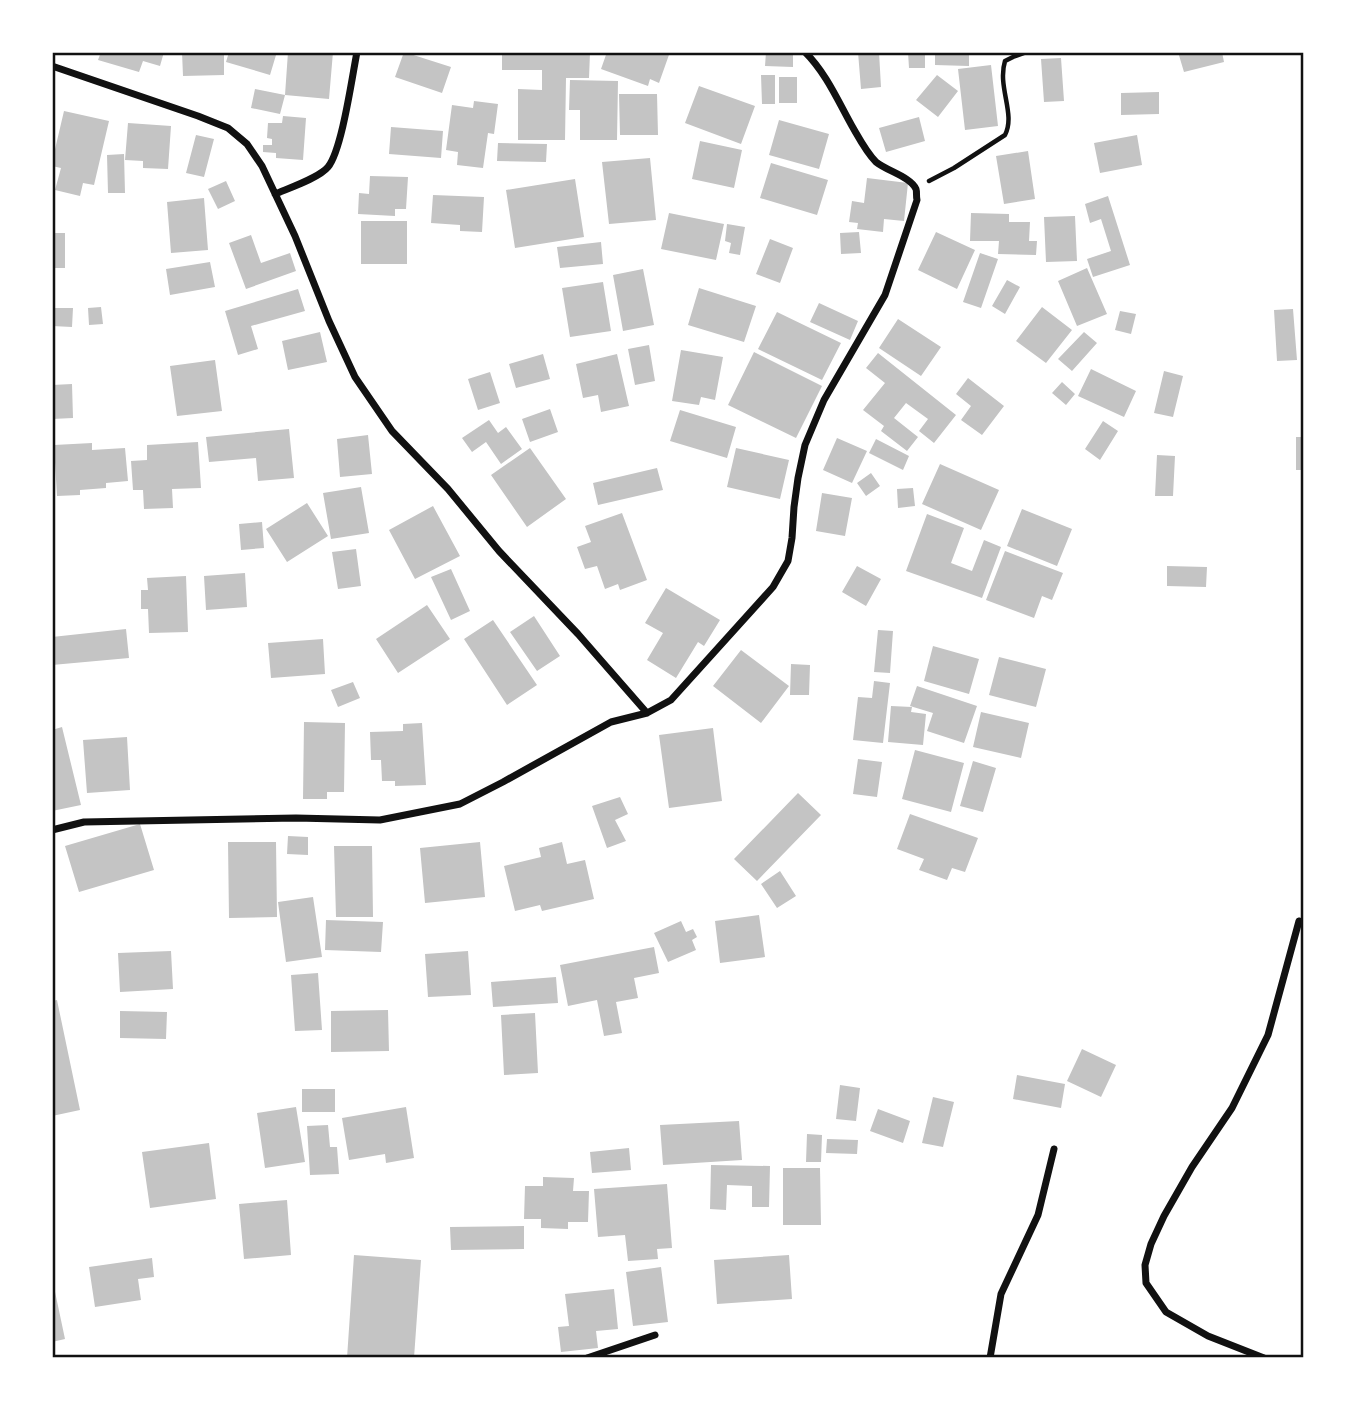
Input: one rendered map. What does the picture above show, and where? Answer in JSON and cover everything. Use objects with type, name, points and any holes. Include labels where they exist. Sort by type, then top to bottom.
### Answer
[{"type":"street","points":[[275,194],[328,168],[337,149],[357,52]]},
{"type":"street","points":[[52,830],[84,822],[296,818],[380,820],[460,804],[611,722],[647,713],[671,700],[773,587],[788,561],[797,478],[805,445],[824,400],[885,295],[917,200],[915,187],[907,178],[891,172],[876,161],[863,145],[831,87],[806,52]]},
{"type":"street","points":[[52,66],[150,98],[228,128],[247,144],[262,166],[295,236],[355,377],[392,431],[647,713]]},
{"type":"street","points":[[1264,1357],[1208,1336],[1167,1312],[1146,1283],[1145,1265],[1164,1216],[1192,1167],[1232,1108],[1268,1035],[1299,921]]},
{"type":"street","points":[[990,1357],[1001,1294],[1038,1215],[1054,1149]]},
{"type":"street","points":[[587,1357],[655,1335]]},
{"type":"path","points":[[915,187],[954,168],[1005,135],[1009,118],[1004,98],[1003,68],[1005,61],[1027,52]]},
{"type":"building","points":[[101,52],[164,52],[160,66],[143,61],[139,72],[98,60]]},
{"type":"building","points":[[182,52],[224,52],[224,75],[183,76]]},
{"type":"building","points":[[229,52],[266,52],[276,55],[270,75],[226,62]]},
{"type":"building","points":[[288,52],[333,52],[329,99],[285,95]]},
{"type":"building","points":[[404,52],[451,67],[442,93],[395,77]]},
{"type":"building","points":[[502,52],[590,53],[589,78],[566,78],[565,140],[518,140],[518,89],[542,90],[542,70],[502,70]]},
{"type":"building","points":[[607,52],[670,52],[659,83],[650,79],[648,86],[601,69]]},
{"type":"building","points":[[766,52],[793,52],[793,67],[765,66]]},
{"type":"building","points":[[858,52],[879,52],[881,87],[861,89]]},
{"type":"building","points":[[908,52],[925,52],[925,68],[909,68]]},
{"type":"building","points":[[935,52],[969,52],[969,66],[935,65]]},
{"type":"building","points":[[1178,52],[1222,52],[1224,62],[1184,72]]},
{"type":"building","points":[[1061,58],[1064,101],[1044,102],[1041,59]]},
{"type":"building","points":[[991,65],[998,126],[965,130],[958,69]]},
{"type":"building","points":[[761,75],[775,75],[775,104],[762,104]]},
{"type":"building","points":[[937,75],[958,91],[938,117],[916,100]]},
{"type":"building","points":[[779,77],[797,77],[797,103],[779,103]]},
{"type":"building","points":[[570,80],[618,81],[617,140],[580,140],[580,110],[569,110]]},
{"type":"building","points":[[699,86],[755,106],[741,144],[685,123]]},
{"type":"building","points":[[255,89],[285,95],[280,114],[251,108]]},
{"type":"building","points":[[1159,92],[1159,114],[1121,115],[1121,93]]},
{"type":"building","points":[[619,94],[657,94],[658,135],[620,135]]},
{"type":"building","points":[[474,101],[498,104],[494,134],[488,133],[483,168],[457,165],[458,152],[446,150],[452,105],[473,108]]},
{"type":"building","points":[[64,111],[109,121],[94,185],[83,183],[80,196],[55,190],[61,168],[52,166],[52,162]]},
{"type":"building","points":[[283,116],[306,118],[303,160],[276,158],[276,153],[263,152],[263,145],[272,145],[272,139],[267,138],[268,123],[282,123]]},
{"type":"building","points":[[919,117],[925,141],[886,152],[879,128]]},
{"type":"building","points":[[779,120],[829,134],[819,169],[769,155]]},
{"type":"building","points":[[128,123],[171,126],[168,169],[143,168],[143,161],[125,160]]},
{"type":"building","points":[[391,127],[443,131],[441,158],[389,154]]},
{"type":"building","points":[[196,135],[214,139],[204,177],[186,173]]},
{"type":"building","points":[[1137,135],[1142,165],[1100,173],[1094,143]]},
{"type":"building","points":[[700,141],[742,150],[734,188],[692,179]]},
{"type":"building","points":[[498,143],[547,144],[546,162],[497,161]]},
{"type":"building","points":[[1028,151],[1035,199],[1004,204],[996,156]]},
{"type":"building","points":[[124,154],[125,193],[108,193],[107,155]]},
{"type":"building","points":[[650,158],[656,220],[609,224],[602,162]]},
{"type":"building","points":[[771,163],[828,180],[817,215],[760,198]]},
{"type":"building","points":[[370,176],[408,177],[406,209],[395,209],[395,216],[358,214],[359,193],[369,194]]},
{"type":"building","points":[[867,178],[908,183],[904,221],[884,219],[883,232],[857,229],[858,223],[849,222],[852,201],[864,203]]},
{"type":"building","points":[[575,179],[584,237],[515,248],[506,190]]},
{"type":"building","points":[[226,181],[235,201],[218,209],[208,189]]},
{"type":"building","points":[[433,195],[484,197],[482,232],[460,231],[460,225],[431,223]]},
{"type":"building","points":[[1108,196],[1130,265],[1093,277],[1087,259],[1111,251],[1101,219],[1090,223],[1085,204]]},
{"type":"building","points":[[204,198],[208,250],[171,253],[167,202]]},
{"type":"building","points":[[669,213],[724,224],[716,260],[661,249]]},
{"type":"building","points":[[971,213],[1009,214],[1009,222],[1030,222],[1029,241],[1037,241],[1036,255],[998,254],[999,241],[970,241]]},
{"type":"building","points":[[1075,216],[1077,261],[1046,262],[1044,217]]},
{"type":"building","points":[[361,221],[407,221],[407,264],[361,264]]},
{"type":"building","points":[[727,224],[745,227],[740,255],[729,253],[731,243],[725,241]]},
{"type":"building","points":[[859,232],[861,253],[841,254],[840,233]]},
{"type":"building","points":[[936,232],[975,250],[957,289],[918,270]]},
{"type":"building","points":[[52,233],[65,233],[65,268],[52,268]]},
{"type":"building","points":[[251,235],[261,263],[290,253],[296,271],[246,289],[229,243]]},
{"type":"building","points":[[770,239],[793,248],[780,283],[756,274]]},
{"type":"building","points":[[601,242],[603,264],[560,268],[557,247]]},
{"type":"building","points":[[980,253],[998,259],[981,308],[963,302]]},
{"type":"building","points":[[210,262],[215,287],[170,295],[166,269]]},
{"type":"building","points":[[1087,268],[1107,314],[1077,326],[1058,281]]},
{"type":"building","points":[[643,269],[654,325],[623,331],[613,275]]},
{"type":"building","points":[[1007,280],[1020,287],[1005,314],[992,306]]},
{"type":"building","points":[[603,282],[611,331],[570,337],[562,288]]},
{"type":"building","points":[[699,288],[756,306],[744,342],[688,325]]},
{"type":"building","points":[[298,289],[305,311],[251,326],[258,349],[238,355],[225,311]]},
{"type":"building","points":[[819,303],[858,321],[850,340],[810,322]]},
{"type":"building","points":[[101,307],[103,324],[89,325],[88,308]]},
{"type":"building","points":[[1042,307],[1072,330],[1046,363],[1016,341]]},
{"type":"building","points":[[52,308],[73,308],[72,327],[52,326]]},
{"type":"building","points":[[1293,309],[1297,360],[1277,361],[1274,310]]},
{"type":"building","points":[[1120,311],[1136,314],[1131,334],[1115,330]]},
{"type":"building","points":[[777,312],[841,343],[822,380],[758,349]]},
{"type":"building","points":[[898,319],[941,347],[921,376],[879,348]]},
{"type":"building","points":[[320,332],[327,362],[288,370],[282,341]]},
{"type":"building","points":[[1084,332],[1097,343],[1072,371],[1058,359]]},
{"type":"building","points":[[649,345],[655,381],[635,385],[628,349]]},
{"type":"building","points":[[681,350],[723,357],[715,400],[701,397],[699,405],[672,401]]},
{"type":"building","points":[[754,352],[822,386],[796,438],[728,405]]},
{"type":"building","points":[[878,353],[956,415],[934,443],[919,431],[928,419],[906,403],[894,418],[918,437],[907,451],[881,431],[884,426],[863,410],[885,383],[866,368]]},
{"type":"building","points":[[543,354],[550,379],[516,388],[509,364]]},
{"type":"building","points":[[617,354],[629,406],[601,412],[598,395],[583,398],[576,364]]},
{"type":"building","points":[[215,360],[222,411],[177,416],[170,366]]},
{"type":"building","points":[[1091,369],[1136,391],[1124,417],[1078,396]]},
{"type":"building","points":[[1164,371],[1183,376],[1173,417],[1154,413]]},
{"type":"building","points":[[490,372],[500,403],[478,410],[468,379]]},
{"type":"building","points":[[968,378],[1004,406],[982,435],[961,420],[971,406],[956,394]]},
{"type":"building","points":[[1062,382],[1075,394],[1066,405],[1052,393]]},
{"type":"building","points":[[72,384],[73,418],[52,419],[52,385]]},
{"type":"building","points":[[550,409],[558,432],[530,442],[522,419]]},
{"type":"building","points":[[680,410],[736,427],[727,458],[670,441]]},
{"type":"building","points":[[489,420],[498,433],[506,427],[522,449],[501,464],[486,442],[472,452],[462,438]]},
{"type":"building","points":[[1103,421],[1118,431],[1100,460],[1085,449]]},
{"type":"building","points":[[289,429],[294,478],[258,481],[256,458],[209,462],[206,437]]},
{"type":"building","points":[[368,435],[372,474],[340,477],[337,439]]},
{"type":"building","points":[[1296,437],[1304,437],[1304,470],[1296,470]]},
{"type":"building","points":[[837,438],[867,451],[852,483],[823,470]]},
{"type":"building","points":[[876,439],[909,456],[903,470],[869,453]]},
{"type":"building","points":[[198,442],[201,488],[172,489],[173,508],[144,509],[143,490],[133,490],[131,461],[147,460],[147,445]]},
{"type":"building","points":[[92,443],[92,450],[125,448],[128,481],[106,483],[106,488],[80,490],[80,495],[57,496],[54,445]]},
{"type":"building","points":[[530,448],[566,499],[527,527],[491,475]]},
{"type":"building","points":[[736,448],[789,460],[780,499],[727,487]]},
{"type":"building","points":[[1157,455],[1175,456],[1173,496],[1155,496]]},
{"type":"building","points":[[940,464],[999,490],[981,530],[922,504]]},
{"type":"building","points":[[657,468],[663,490],[598,505],[593,483]]},
{"type":"building","points":[[871,473],[880,486],[866,496],[857,483]]},
{"type":"building","points":[[361,487],[369,533],[331,539],[323,493]]},
{"type":"building","points":[[913,488],[915,506],[898,508],[897,489]]},
{"type":"building","points":[[822,493],[852,498],[845,536],[816,531]]},
{"type":"building","points":[[307,503],[328,536],[287,562],[266,529]]},
{"type":"building","points":[[433,506],[460,556],[415,579],[389,530]]},
{"type":"building","points":[[1022,509],[1072,529],[1057,566],[1007,546]]},
{"type":"building","points":[[622,513],[647,580],[620,590],[618,584],[605,589],[597,566],[585,569],[577,547],[591,542],[585,526]]},
{"type":"building","points":[[927,514],[964,528],[951,563],[972,571],[984,540],[1001,547],[982,598],[906,571]]},
{"type":"building","points":[[262,522],[264,548],[241,550],[239,524]]},
{"type":"building","points":[[356,549],[361,586],[338,589],[332,552]]},
{"type":"building","points":[[1005,551],[1063,573],[1052,600],[1042,596],[1034,618],[986,600]]},
{"type":"building","points":[[857,566],[881,579],[866,606],[842,592]]},
{"type":"building","points":[[1167,566],[1207,567],[1206,587],[1167,586]]},
{"type":"building","points":[[451,569],[470,611],[451,620],[431,577]]},
{"type":"building","points":[[245,573],[247,607],[206,610],[204,576]]},
{"type":"building","points":[[186,576],[188,632],[149,633],[148,609],[141,609],[141,590],[148,590],[147,578]]},
{"type":"building","points":[[666,588],[720,620],[704,646],[698,642],[676,678],[647,660],[663,633],[645,623]]},
{"type":"building","points":[[427,605],[450,639],[398,673],[376,639]]},
{"type":"building","points":[[534,616],[560,656],[537,671],[510,632]]},
{"type":"building","points":[[493,620],[537,685],[507,705],[464,639]]},
{"type":"building","points":[[126,629],[129,658],[52,665],[52,637]]},
{"type":"building","points":[[878,630],[893,631],[890,673],[874,672]]},
{"type":"building","points":[[323,639],[325,674],[271,678],[268,643]]},
{"type":"building","points":[[933,646],[979,659],[969,694],[924,681]]},
{"type":"building","points":[[741,650],[789,686],[761,723],[713,686]]},
{"type":"building","points":[[999,657],[1046,669],[1036,707],[989,695]]},
{"type":"building","points":[[791,664],[810,665],[809,695],[790,695]]},
{"type":"building","points":[[874,681],[890,683],[883,743],[853,740],[858,697],[872,698]]},
{"type":"building","points":[[353,682],[360,698],[338,707],[331,690]]},
{"type":"building","points":[[917,686],[977,706],[964,743],[927,731],[933,713],[910,706]]},
{"type":"building","points":[[891,706],[912,707],[911,712],[926,714],[923,745],[888,742]]},
{"type":"building","points":[[981,712],[1029,723],[1021,758],[973,747]]},
{"type":"building","points":[[304,722],[345,723],[344,792],[327,792],[327,799],[303,799]]},
{"type":"building","points":[[422,723],[426,785],[395,786],[395,781],[382,781],[381,760],[371,760],[370,732],[403,731],[403,724]]},
{"type":"building","points":[[62,727],[81,805],[52,811],[52,730]]},
{"type":"building","points":[[713,728],[722,801],[669,808],[659,735]]},
{"type":"building","points":[[127,737],[130,790],[87,793],[83,740]]},
{"type":"building","points":[[915,750],[964,763],[951,812],[902,799]]},
{"type":"building","points":[[858,759],[882,762],[877,797],[853,794]]},
{"type":"building","points":[[973,761],[996,768],[983,812],[960,806]]},
{"type":"building","points":[[798,793],[821,815],[757,881],[734,859]]},
{"type":"building","points":[[620,797],[628,814],[615,820],[626,841],[607,848],[592,806]]},
{"type":"building","points":[[910,814],[978,838],[965,872],[952,868],[947,880],[919,870],[924,859],[897,849]]},
{"type":"building","points":[[140,824],[154,870],[79,892],[65,846]]},
{"type":"building","points":[[288,836],[308,837],[308,855],[287,854]]},
{"type":"building","points":[[228,842],[276,842],[277,917],[229,918]]},
{"type":"building","points":[[480,842],[485,897],[425,903],[420,848]]},
{"type":"building","points":[[562,842],[567,864],[585,860],[594,899],[542,911],[540,905],[515,911],[504,866],[541,857],[539,848]]},
{"type":"building","points":[[334,846],[372,846],[373,917],[336,917]]},
{"type":"building","points":[[780,871],[796,896],[777,908],[761,884]]},
{"type":"building","points":[[313,897],[322,957],[286,962],[278,902]]},
{"type":"building","points":[[759,915],[765,957],[720,963],[715,921]]},
{"type":"building","points":[[326,920],[383,922],[381,952],[325,950]]},
{"type":"building","points":[[681,921],[686,932],[693,929],[697,937],[692,940],[696,950],[668,962],[654,933]]},
{"type":"building","points":[[654,947],[659,973],[634,978],[638,998],[616,1002],[622,1033],[604,1036],[597,1000],[568,1006],[560,965]]},
{"type":"building","points":[[171,951],[173,989],[120,992],[118,953]]},
{"type":"building","points":[[468,951],[471,995],[428,997],[425,954]]},
{"type":"building","points":[[318,973],[322,1030],[295,1031],[291,975]]},
{"type":"building","points":[[556,977],[558,1003],[493,1007],[491,982]]},
{"type":"building","points":[[57,1000],[80,1110],[52,1116],[52,1001]]},
{"type":"building","points":[[388,1010],[389,1051],[331,1052],[331,1011]]},
{"type":"building","points":[[120,1011],[167,1012],[166,1039],[120,1038]]},
{"type":"building","points":[[535,1013],[538,1073],[504,1075],[501,1015]]},
{"type":"building","points":[[1082,1049],[1116,1065],[1101,1097],[1067,1081]]},
{"type":"building","points":[[1017,1075],[1065,1084],[1061,1108],[1013,1099]]},
{"type":"building","points":[[840,1085],[860,1088],[856,1121],[836,1119]]},
{"type":"building","points":[[302,1089],[335,1089],[335,1112],[302,1112]]},
{"type":"building","points":[[933,1097],[954,1102],[943,1147],[922,1143]]},
{"type":"building","points":[[296,1107],[305,1162],[265,1168],[257,1113]]},
{"type":"building","points":[[406,1107],[414,1158],[386,1163],[385,1154],[349,1160],[342,1118]]},
{"type":"building","points":[[878,1109],[910,1121],[903,1143],[870,1131]]},
{"type":"building","points":[[739,1121],[742,1160],[663,1165],[660,1125]]},
{"type":"building","points":[[328,1125],[330,1147],[337,1147],[339,1174],[310,1175],[307,1126]]},
{"type":"building","points":[[807,1134],[822,1135],[821,1162],[806,1162]]},
{"type":"building","points":[[827,1139],[858,1140],[857,1154],[826,1153]]},
{"type":"building","points":[[209,1143],[216,1199],[150,1208],[142,1152]]},
{"type":"building","points":[[629,1148],[631,1170],[592,1173],[590,1152]]},
{"type":"building","points":[[711,1165],[770,1166],[769,1207],[752,1207],[752,1186],[727,1185],[726,1210],[710,1209]]},
{"type":"building","points":[[783,1168],[820,1168],[821,1225],[783,1225]]},
{"type":"building","points":[[543,1177],[574,1178],[573,1191],[589,1191],[588,1222],[568,1222],[568,1229],[541,1228],[541,1219],[524,1219],[525,1186],[543,1186]]},
{"type":"building","points":[[667,1184],[672,1248],[657,1249],[658,1259],[628,1261],[625,1235],[598,1237],[594,1189]]},
{"type":"building","points":[[287,1200],[291,1255],[244,1259],[239,1204]]},
{"type":"building","points":[[524,1226],[524,1249],[451,1250],[450,1227]]},
{"type":"building","points":[[354,1255],[421,1260],[414,1358],[347,1358]]},
{"type":"building","points":[[789,1255],[792,1299],[717,1304],[714,1260]]},
{"type":"building","points":[[152,1258],[154,1277],[138,1279],[141,1300],[95,1307],[89,1267]]},
{"type":"building","points":[[661,1267],[668,1322],[633,1326],[626,1272]]},
{"type":"building","points":[[54,1287],[65,1339],[52,1342],[52,1288]]},
{"type":"building","points":[[614,1289],[618,1329],[596,1331],[598,1348],[561,1352],[558,1327],[569,1326],[565,1294]]}]
